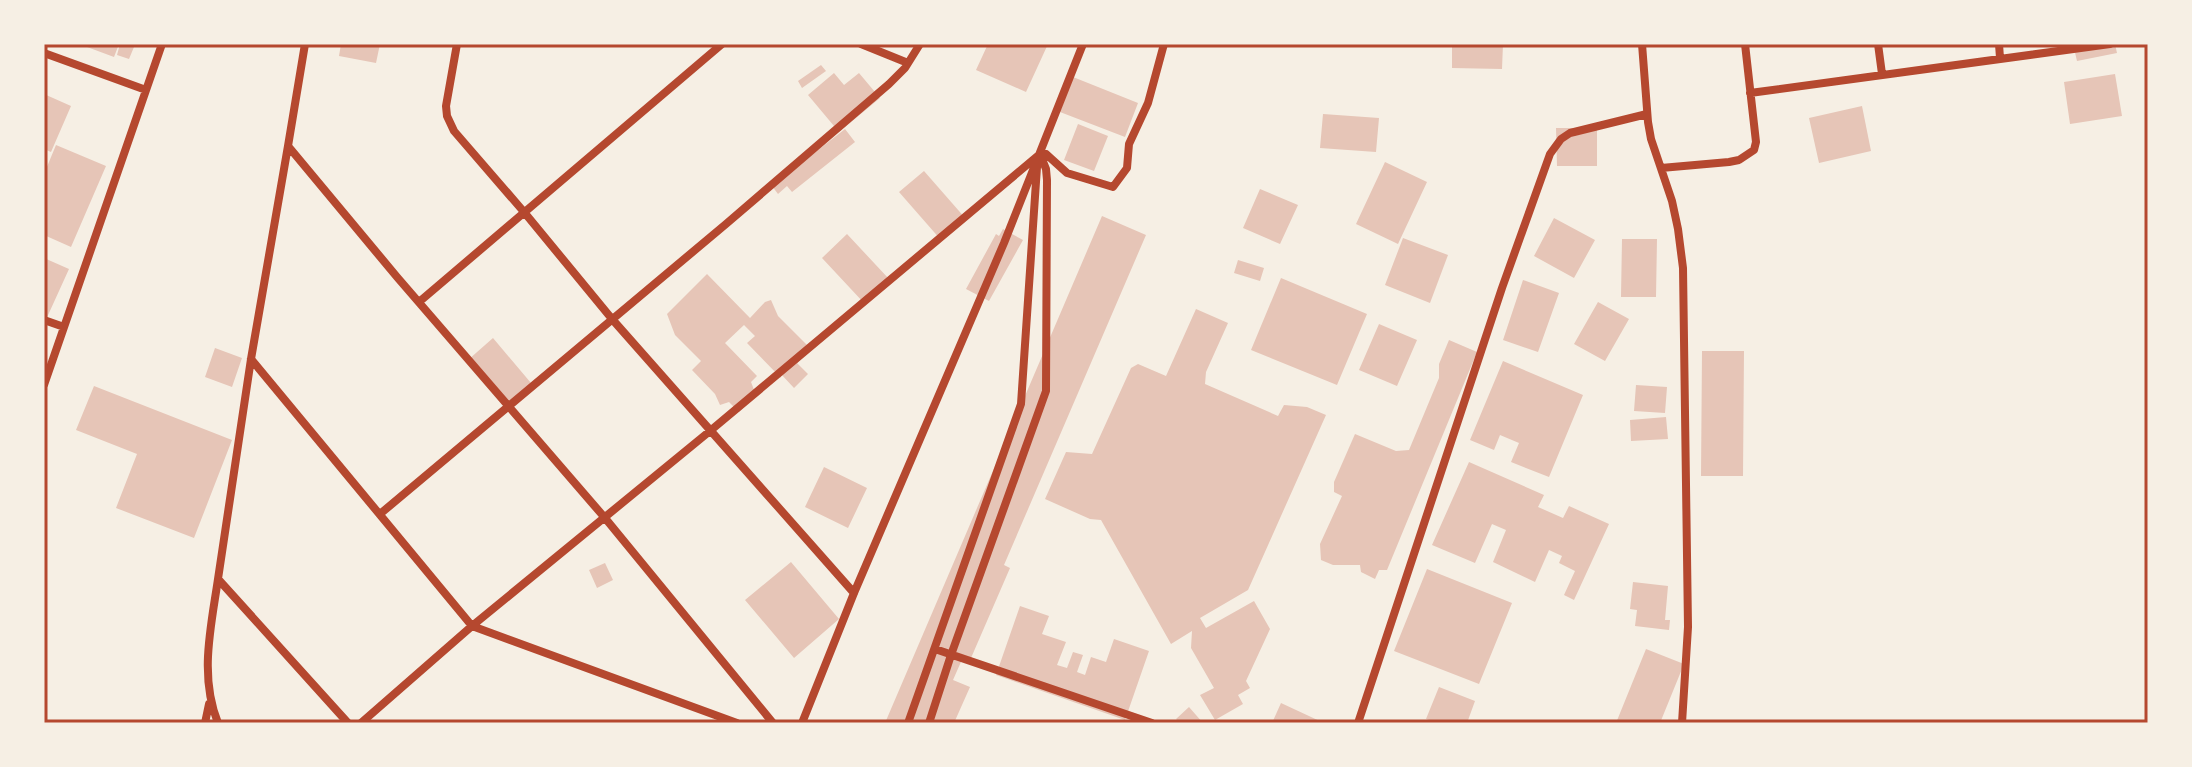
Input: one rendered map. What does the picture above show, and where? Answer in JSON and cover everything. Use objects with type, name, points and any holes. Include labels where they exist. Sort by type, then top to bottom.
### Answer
[{"type":"street","points":[[44,385],[162,44]]},
{"type":"street","points":[[205,723],[209,699],[208,656],[218,579],[251,359],[305,44]]},
{"type":"street","points":[[457,44],[446,106],[454,131],[612,319],[854,593]]},
{"type":"street","points":[[419,302],[722,44]]},
{"type":"street","points":[[861,44],[908,63]]},
{"type":"street","points":[[380,514],[889,84],[920,44]]},
{"type":"street","points":[[802,723],[1083,44]]},
{"type":"street","points":[[361,723],[472,626],[1039,155],[1046,154],[1067,173],[1113,187],[1127,168],[1129,144],[1148,103],[1164,44]]},
{"type":"street","points":[[1642,44],[1651,139],[1672,201],[1683,268],[1688,627],[1682,723]]},
{"type":"street","points":[[1661,168],[1739,160],[1756,146],[1745,44]]},
{"type":"street","points":[[1878,44],[1882,74]]},
{"type":"street","points":[[1999,44],[2000,58]]},
{"type":"street","points":[[1750,93],[2110,44]]},
{"type":"street","points":[[44,53],[146,90]]},
{"type":"street","points":[[1358,723],[1502,288],[1550,154],[1570,133],[1647,114]]},
{"type":"street","points":[[288,146],[605,518],[772,723]]},
{"type":"street","points":[[908,723],[1021,404],[1039,155]]},
{"type":"street","points":[[929,723],[1046,391],[1047,195],[1046,169],[1039,155]]},
{"type":"street","points":[[44,320],[64,327]]},
{"type":"street","points":[[251,359],[472,626],[737,723]]},
{"type":"street","points":[[1021,404],[1039,411]]},
{"type":"street","points":[[218,579],[348,723]]},
{"type":"street","points":[[935,649],[1152,723]]},
{"type":"street","points":[[209,699],[218,723]]},
{"type":"building","points":[[79,44],[119,44],[114,57]]},
{"type":"building","points":[[120,44],[134,47],[129,59],[117,55]]},
{"type":"building","points":[[341,44],[380,44],[376,63],[339,56]]},
{"type":"building","points":[[988,44],[1048,44],[1026,92],[976,70]]},
{"type":"building","points":[[1452,44],[1503,44],[1502,69],[1452,68]]},
{"type":"building","points":[[2073,44],[2115,44],[2117,53],[2077,61]]},
{"type":"building","points":[[821,65],[826,71],[802,88],[798,81]]},
{"type":"building","points":[[834,73],[844,85],[859,73],[880,98],[839,132],[808,95]]},
{"type":"building","points":[[2115,74],[2122,116],[2070,124],[2064,82]]},
{"type":"building","points":[[1073,77],[1138,103],[1125,137],[1060,112]]},
{"type":"building","points":[[44,94],[71,106],[51,152],[44,149]]},
{"type":"building","points":[[1862,106],[1871,151],[1819,163],[1809,118]]},
{"type":"building","points":[[1323,114],[1379,118],[1376,152],[1320,148]]},
{"type":"building","points":[[1078,124],[1108,136],[1094,171],[1064,160]]},
{"type":"building","points":[[1556,128],[1597,128],[1597,166],[1557,166]]},
{"type":"building","points":[[845,129],[855,142],[792,192],[787,186],[778,194],[772,186]]},
{"type":"building","points":[[56,145],[106,166],[71,247],[44,235],[44,174]]},
{"type":"building","points":[[1385,162],[1427,182],[1398,244],[1356,224]]},
{"type":"building","points":[[924,171],[966,219],[941,240],[899,192]]},
{"type":"building","points":[[1260,189],[1298,205],[1280,244],[1243,228]]},
{"type":"building","points":[[1102,216],[1146,235],[1004,565],[1010,568],[971,658],[964,655],[953,680],[970,687],[954,723],[885,723]]},
{"type":"building","points":[[1554,218],[1595,240],[1574,278],[1534,256]]},
{"type":"building","points":[[1003,229],[1023,240],[989,301],[966,289],[996,234],[999,236]]},
{"type":"building","points":[[847,234],[889,279],[864,303],[822,258]]},
{"type":"building","points":[[1403,238],[1448,255],[1430,303],[1385,285]]},
{"type":"building","points":[[1622,239],[1657,239],[1656,297],[1621,297]]},
{"type":"building","points":[[44,258],[69,269],[44,324]]},
{"type":"building","points":[[1238,260],[1264,268],[1260,281],[1234,273]]},
{"type":"building","points":[[707,274],[750,318],[771,300],[778,316],[811,349],[797,363],[808,374],[794,388],[747,343],[755,336],[744,325],[725,343],[757,376],[751,382],[756,395],[739,412],[729,402],[720,405],[715,394],[692,370],[701,361],[675,335],[667,314]]},
{"type":"building","points":[[1281,278],[1367,314],[1337,385],[1251,350]]},
{"type":"building","points":[[1523,280],[1559,293],[1538,352],[1503,340]]},
{"type":"building","points":[[1598,302],[1629,319],[1605,361],[1574,344]]},
{"type":"building","points":[[1196,309],[1228,323],[1206,372],[1205,384],[1278,416],[1284,405],[1307,407],[1326,415],[1248,590],[1200,618],[1206,628],[1254,601],[1270,629],[1246,681],[1250,688],[1238,695],[1243,704],[1215,720],[1200,695],[1214,688],[1191,648],[1192,631],[1171,644],[1101,520],[1090,519],[1045,499],[1066,452],[1092,454],[1131,368],[1138,364],[1166,376]]},
{"type":"building","points":[[1379,324],[1417,340],[1397,386],[1359,370]]},
{"type":"building","points":[[493,338],[531,383],[506,404],[468,360]]},
{"type":"building","points":[[1449,340],[1477,352],[1387,570],[1379,570],[1375,579],[1361,572],[1360,565],[1333,565],[1321,560],[1320,544],[1342,496],[1334,492],[1334,482],[1355,434],[1396,451],[1409,450],[1439,378],[1439,364]]},
{"type":"building","points":[[215,348],[242,358],[232,387],[205,377]]},
{"type":"building","points":[[1702,351],[1744,351],[1743,476],[1701,476]]},
{"type":"building","points":[[1503,361],[1583,395],[1549,477],[1511,462],[1519,443],[1500,435],[1494,450],[1470,440]]},
{"type":"building","points":[[1636,385],[1667,387],[1665,413],[1634,411]]},
{"type":"building","points":[[94,386],[232,440],[194,538],[116,508],[137,454],[76,430]]},
{"type":"building","points":[[1666,417],[1668,439],[1631,441],[1630,420]]},
{"type":"building","points":[[1469,462],[1544,495],[1538,507],[1563,518],[1569,506],[1609,524],[1574,600],[1564,595],[1575,571],[1559,563],[1562,556],[1549,550],[1535,582],[1493,562],[1506,530],[1492,524],[1475,563],[1432,545]]},
{"type":"building","points":[[824,467],[867,488],[848,528],[805,507]]},
{"type":"building","points":[[791,562],[839,619],[794,658],[745,600]]},
{"type":"building","points":[[605,563],[613,580],[597,588],[589,570]]},
{"type":"building","points":[[1427,569],[1512,603],[1479,684],[1394,651]]},
{"type":"building","points":[[1633,582],[1668,586],[1665,620],[1670,620],[1669,630],[1635,626],[1637,610],[1630,609]]},
{"type":"building","points":[[1020,606],[1049,616],[1042,634],[1066,642],[1057,665],[1067,668],[1073,652],[1083,655],[1077,672],[1085,675],[1091,657],[1106,662],[1114,639],[1149,651],[1125,720],[996,675]]},
{"type":"building","points":[[1646,649],[1684,664],[1660,723],[1616,723]]},
{"type":"building","points":[[1439,687],[1475,701],[1467,723],[1438,723],[1426,719]]},
{"type":"building","points":[[1281,703],[1324,723],[1272,723]]},
{"type":"building","points":[[1189,707],[1203,723],[1180,723],[1176,719]]}]
